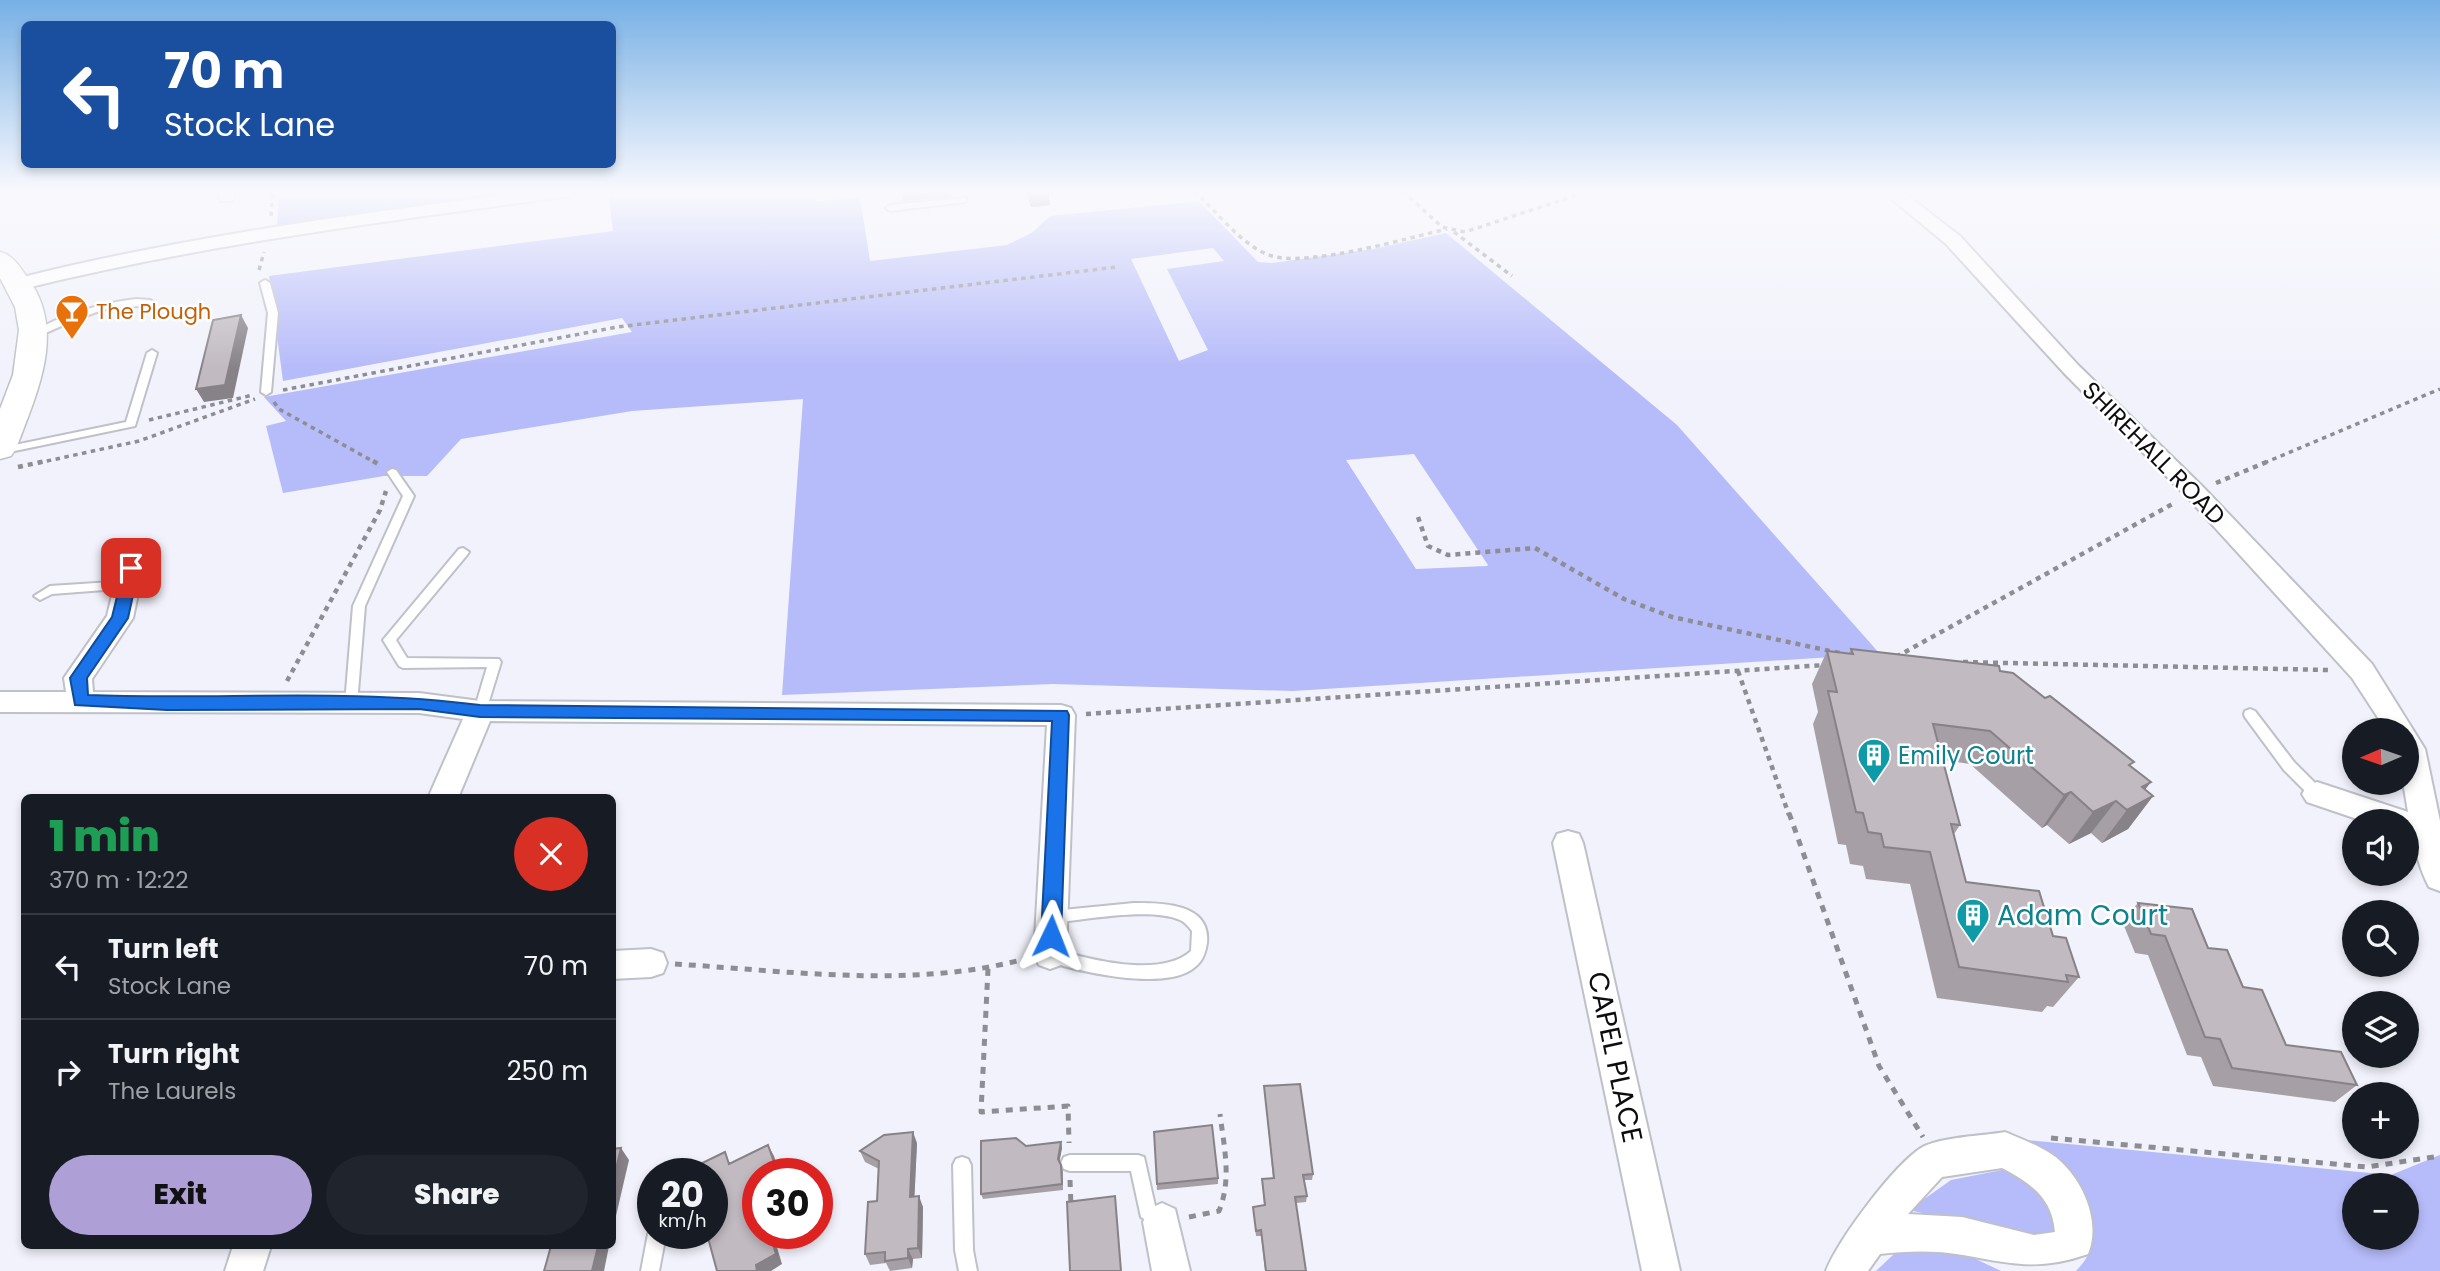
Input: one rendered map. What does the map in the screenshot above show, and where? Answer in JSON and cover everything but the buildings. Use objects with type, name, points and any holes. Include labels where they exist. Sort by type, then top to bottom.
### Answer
[{"type":"main road","points":[[0,260],[30,305],[36,334],[4,456]]},
{"type":"street","points":[[18,284],[98,262],[161,250]]},
{"type":"street","name":"SHIREHALL ROAD","points":[[1962,250],[2071,369],[2195,492],[2362,671],[2393,718]]},
{"type":"street","points":[[81,701],[78,678],[120,618],[135,551]]},
{"type":"street","points":[[0,702],[419,703],[480,711],[1061,715],[1050,955]]},
{"type":"street","points":[[445,794],[480,711]]},
{"type":"street","points":[[2317,794],[2362,809]]},
{"type":"street","points":[[2419,838],[2440,878]]},
{"type":"street","name":"CAPEL PLACE","points":[[1568,843],[1661,1271]]},
{"type":"street","points":[[616,965],[651,963]]},
{"type":"street","points":[[1845,1271],[1894,1202],[1933,1161],[2005,1150],[2046,1172],[2072,1210],[2075,1241],[2063,1257],[2039,1263],[2013,1257],[1966,1237],[1915,1230],[1870,1237]]},
{"type":"street","points":[[1162,1222],[1171,1271]]},
{"type":"street","points":[[244,1271],[251,1249]]},
{"type":"lane","points":[[265,283],[273,313],[267,393]]},
{"type":"lane","points":[[36,334],[79,314],[137,300],[150,303]]},
{"type":"lane","points":[[4,456],[131,424],[152,353]]},
{"type":"lane","points":[[351,704],[359,606],[409,496],[392,472]]},
{"type":"lane","points":[[463,552],[389,640],[402,663],[495,662],[480,711]]},
{"type":"lane","points":[[40,596],[50,590],[127,584]]},
{"type":"lane","points":[[2250,714],[2289,766],[2317,794]]},
{"type":"lane","points":[[1050,955],[1077,964],[1169,972],[1185,969],[1194,960],[1202,944],[1200,931],[1192,919],[1162,910],[1052,917]]},
{"type":"lane","points":[[1070,1163],[1138,1163],[1147,1211],[1162,1222]]},
{"type":"lane","points":[[962,1165],[964,1250],[968,1271]]},
{"type":"lane","points":[[650,1271],[654,1249]]},
{"type":"path","points":[[264,250],[258,274],[265,283]]},
{"type":"path","points":[[1265,250],[1276,257],[1329,250]]},
{"type":"path","points":[[1478,250],[1511,276]]},
{"type":"path","points":[[131,424],[267,393],[617,327],[1117,267]]},
{"type":"path","points":[[1903,661],[1889,661],[2195,492],[2440,389]]},
{"type":"path","points":[[4,456],[139,441],[267,393]]},
{"type":"path","points":[[267,393],[279,409],[392,472],[380,510],[275,704]]},
{"type":"path","points":[[1418,517],[1428,546],[1448,555],[1535,548],[1624,599],[1672,617],[1848,654]]},
{"type":"path","points":[[1959,662],[2362,671]]},
{"type":"path","points":[[1061,715],[1829,665]]},
{"type":"path","points":[[1738,671],[1879,1066],[1925,1140],[1933,1161]]},
{"type":"path","points":[[651,963],[887,976],[988,969],[1050,955]]},
{"type":"path","points":[[988,969],[981,1112],[1068,1105]]},
{"type":"path","points":[[1162,1222],[1219,1211],[1227,1186],[1220,1114]]},
{"type":"path","points":[[2045,1138],[2367,1167],[2440,1156]]},
{"type":"shaded area","points":[[465,250],[868,250],[870,261],[962,250],[1196,250],[1131,259],[1179,361],[1208,350],[1167,269],[1224,261],[1215,250],[1247,250],[1258,262],[1272,263],[1364,250],[1467,250],[1677,425],[1880,654],[1293,691],[1053,684],[782,695],[803,399],[632,411],[461,439],[427,476],[384,476],[283,493],[266,426],[286,421],[264,397],[632,332],[622,318],[283,381],[269,276]],"holes":[[[1414,454],[1488,565],[1416,569],[1346,460]]]},
{"type":"shaded area","points":[[2017,1139],[2370,1173],[2342,1173],[2342,1250],[2419,1250],[2419,1173],[2396,1173],[2440,1155],[2440,1271],[2076,1271],[2090,1252],[2093,1233],[2089,1215],[2079,1197],[2049,1165]]},
{"type":"shaded area","points":[[2007,1169],[2027,1180],[2044,1197],[2053,1218],[2054,1229],[2050,1240],[1913,1211],[1913,1207],[1951,1180]]},
{"type":"shaded area","points":[[1932,1247],[1963,1253],[2001,1271],[1876,1271],[1894,1254]]},
{"type":"place","name":"The Plough","points":[[72,341]]},
{"type":"place","name":"Emily Court","points":[[1874,785]]},
{"type":"place","name":"Adam Court","points":[[1973,945]]},
{"type":"route","points":[[131,568],[120,618],[78,678],[81,701],[167,704],[419,703],[480,711],[1061,715],[1051,936]]}]
